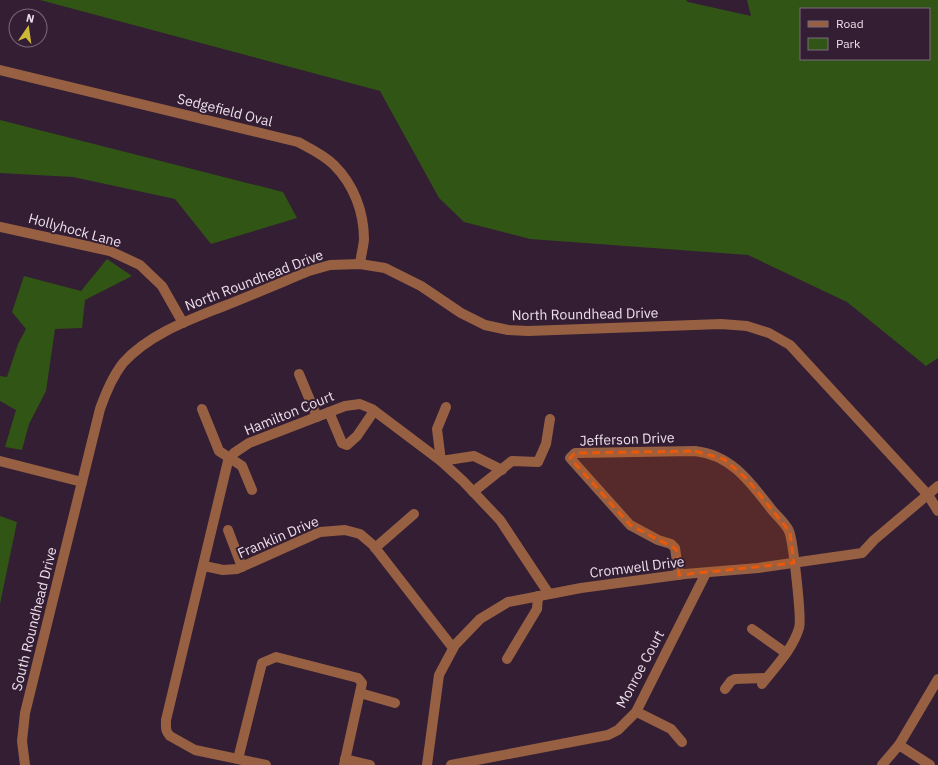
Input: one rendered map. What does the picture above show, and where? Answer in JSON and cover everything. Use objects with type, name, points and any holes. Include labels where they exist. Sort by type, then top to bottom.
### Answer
[{"type":"street","name":"Sedgefield Oval","points":[[0,70],[298,142],[319,153],[334,165],[348,182],[357,199],[362,219],[364,241],[360,264]]},
{"type":"street","name":"Hollyhock Lane","points":[[0,226],[110,251],[140,265],[162,286],[183,323]]},
{"type":"street","name":"North Roundhead Drive","points":[[82,482],[106,390],[124,362],[145,343],[183,323],[309,272],[330,265],[360,264],[385,268],[421,286],[461,314],[485,325],[508,330],[528,331],[721,324],[747,326],[769,333],[790,345],[928,495]]},
{"type":"street","points":[[299,374],[316,417]]},
{"type":"street","name":"Hamilton Court","points":[[266,765],[195,750],[166,733],[166,720],[228,461],[234,453],[248,443],[345,406],[360,404],[374,411],[441,461],[500,520],[549,594]]},
{"type":"street","points":[[446,407],[437,429],[441,461],[474,456],[502,470]]},
{"type":"street","points":[[202,410],[219,452],[242,466],[252,490]]},
{"type":"street","points":[[329,412],[342,443],[347,445],[357,436],[374,411]]},
{"type":"street","points":[[473,492],[512,461],[538,462],[546,444],[550,419]]},
{"type":"street","name":"Jefferson Drive","points":[[679,575],[675,548],[671,544],[658,540],[630,525],[570,458],[575,453],[695,451],[704,452],[724,459],[748,480],[790,532],[794,563]]},
{"type":"street","points":[[0,461],[82,482]]},
{"type":"street","name":"South Roundhead Drive","points":[[25,765],[22,741],[25,713],[82,482]]},
{"type":"street","name":"Cromwell Drive","points":[[427,765],[439,675],[453,648],[480,619],[508,602],[581,588],[679,575],[758,568],[862,552],[938,486]]},
{"type":"street","points":[[928,495],[938,511]]},
{"type":"street","points":[[375,548],[414,514]]},
{"type":"street","points":[[228,530],[242,567]]},
{"type":"street","name":"Franklin Drive","points":[[204,566],[223,570],[238,569],[320,532],[345,530],[360,534],[375,548],[453,648]]},
{"type":"street","points":[[725,689],[731,681],[735,679],[764,681],[792,644],[800,627],[800,608],[794,563]]},
{"type":"street","name":"Monroe Court","points":[[451,765],[608,735],[618,730],[637,712],[706,573]]},
{"type":"street","points":[[508,659],[537,609],[538,596]]},
{"type":"street","points":[[752,629],[786,653]]},
{"type":"street","points":[[238,759],[262,663],[276,657],[358,678],[362,683],[344,762],[370,765]]},
{"type":"street","points":[[882,765],[900,745],[938,679]]},
{"type":"street","points":[[360,694],[395,703]]},
{"type":"street","points":[[637,712],[671,729],[682,742]]},
{"type":"street","points":[[900,745],[930,765]]},
{"type":"highlighted area","points":[[695,451],[724,459],[748,480],[790,532],[794,563],[679,575],[676,549],[630,525],[570,458],[575,453]]},
{"type":"green space","points":[[40,0],[686,0],[688,2],[751,16],[747,0],[938,0],[938,358],[926,366],[847,302],[748,255],[530,239],[464,222],[439,198],[380,91]]},
{"type":"green space","points":[[0,120],[283,192],[297,218],[211,244],[175,199],[73,177],[0,173]]},
{"type":"green space","points":[[107,259],[132,276],[85,300],[82,328],[55,329],[46,391],[29,424],[22,450],[5,447],[16,410],[0,401],[0,376],[7,377],[18,344],[26,329],[12,312],[24,276],[81,291]]},
{"type":"green space","points":[[0,516],[17,522],[0,604]]}]
